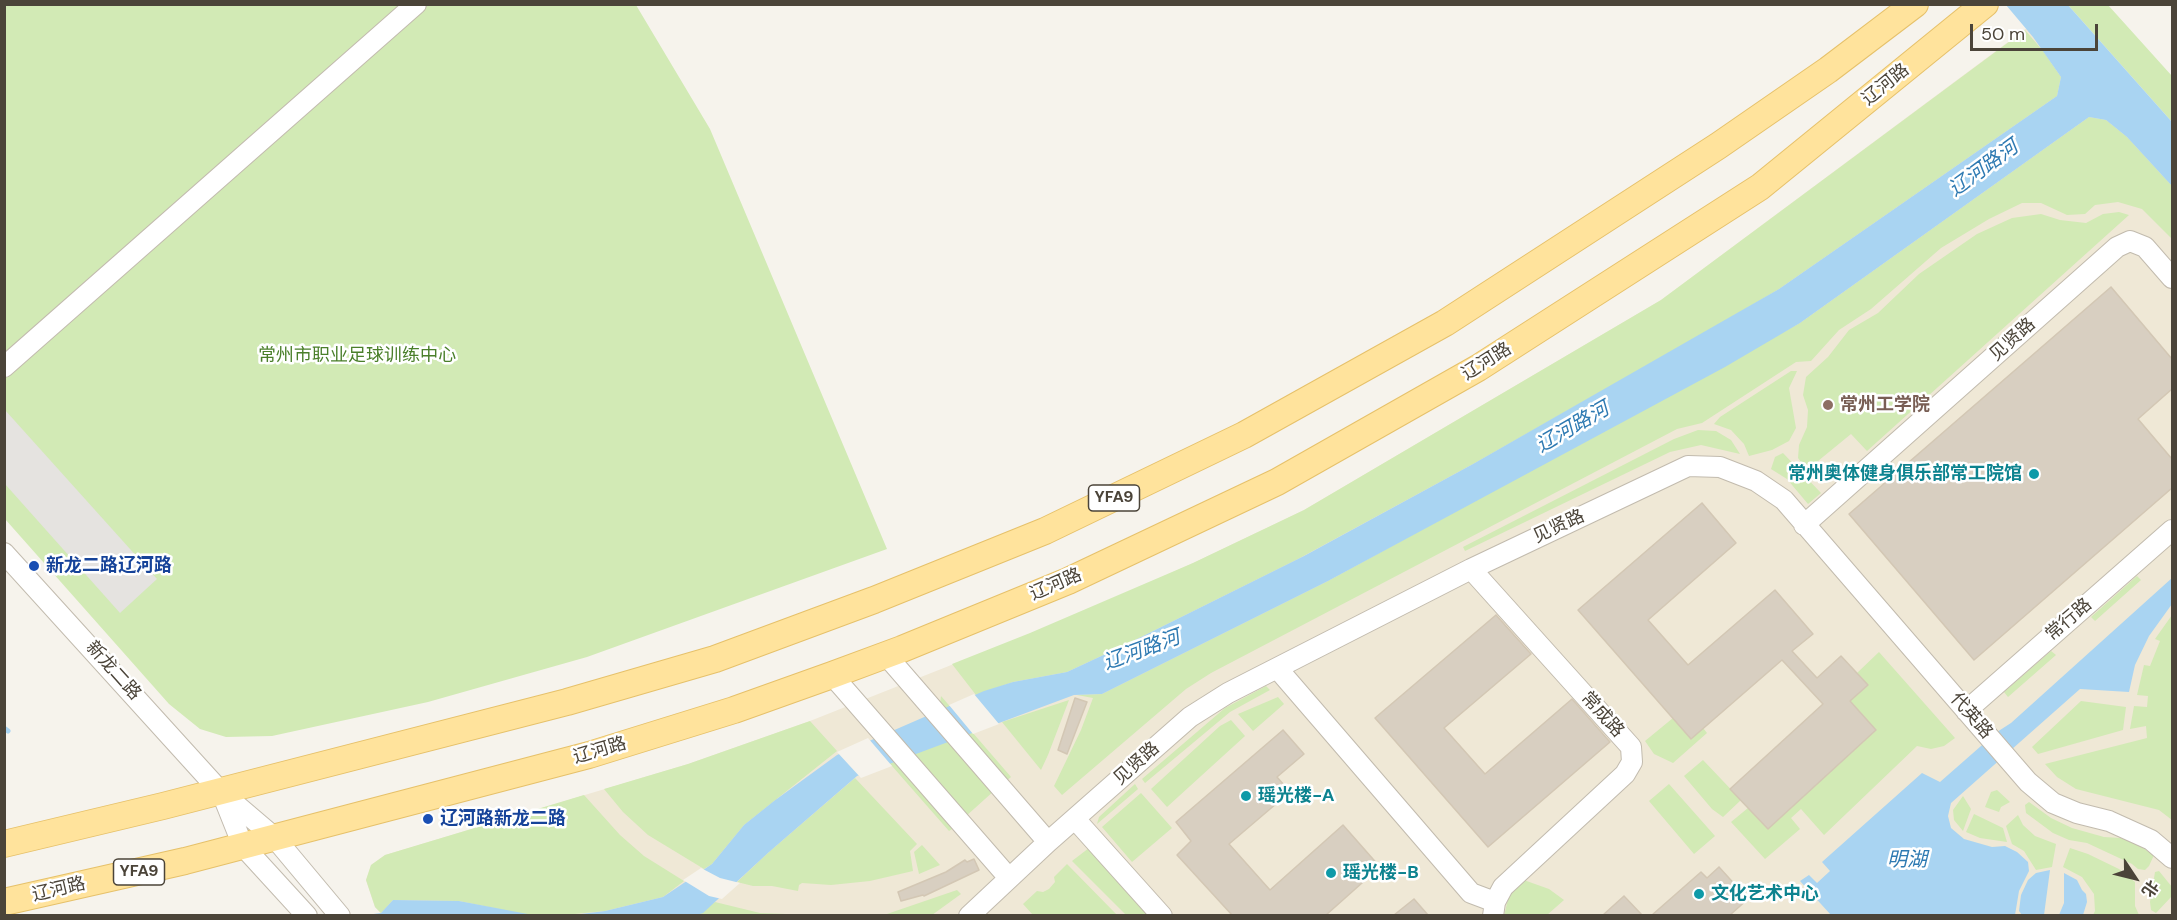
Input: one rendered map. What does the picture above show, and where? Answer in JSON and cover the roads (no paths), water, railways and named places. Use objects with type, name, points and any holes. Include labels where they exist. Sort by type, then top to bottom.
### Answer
[{"type":"main road","name":"辽河路","points":[[4,902],[185,861],[589,755],[734,710],[832,675],[1068,580],[1276,482],[1479,368],[1760,188],[1985,4]]},
{"type":"main road","points":[[1934,46],[2001,5]]},
{"type":"main road","name":"YFA9","points":[[4,844],[567,702],[715,659],[874,600],[1045,531],[1244,435],[1445,323],[1718,146],[1912,7]]},
{"type":"street","points":[[4,367],[416,4]]},
{"type":"street","name":"见贤路","points":[[981,912],[1009,878],[1048,842],[1190,717],[1228,693],[1471,569],[1688,466],[1720,468],[1756,482],[1784,500],[1804,525],[2117,247],[2130,241],[2145,247],[2172,278]]},
{"type":"street","name":"代英路","points":[[1804,525],[2028,782],[2053,803],[2077,813],[2109,821],[2151,840],[2172,858]]},
{"type":"street","name":"常行路","points":[[1966,711],[2172,530]]},
{"type":"street","name":"新龙二路","points":[[4,553],[220,791]]},
{"type":"street","name":"常成路","points":[[1471,569],[1630,747],[1632,762],[1625,774],[1503,886],[1494,909]]},
{"type":"street","points":[[886,655],[1048,842]]},
{"type":"street","points":[[1277,668],[1471,893],[1494,909]]},
{"type":"street","points":[[832,675],[1009,878]]},
{"type":"street","points":[[220,791],[273,837],[336,910]]},
{"type":"street","points":[[220,791],[243,846],[307,915]]},
{"type":"street","points":[[1075,819],[1162,915]]},
{"type":"water","name":"辽河路河","points":[[2006,5],[2068,5],[2172,122],[2172,186],[2127,137],[2106,120],[2089,117],[1800,323],[1725,367],[1328,581],[1102,694],[1074,695],[857,776],[703,913],[697,915],[565,916],[605,911],[663,897],[712,864],[744,825],[837,755],[984,691],[1013,682],[1067,672],[1127,644],[1304,556],[1473,464],[1779,289],[2057,96],[2061,77],[2033,37]]},
{"type":"water","name":"明湖","points":[[2172,578],[2172,604],[2149,636],[2135,665],[2129,692],[2080,689],[1951,803],[1948,816],[1951,828],[1964,839],[1992,847],[2005,846],[2017,852],[2028,862],[2029,871],[2019,891],[2015,915],[1831,915],[1800,881],[1809,875],[1817,883],[1830,871],[1822,862],[1922,773],[1940,782],[1997,732],[2011,723]]},
{"type":"water","points":[[2050,870],[2044,915],[2022,915],[2019,911],[2021,895],[2028,880],[2036,873]]},
{"type":"water","points":[[2064,873],[2077,880],[2086,894],[2087,902],[2083,915],[2059,915],[2064,903]]},
{"type":"water","points":[[393,900],[459,901],[533,915],[366,915],[381,913]]},
{"type":"waterway","points":[[4,728],[8,731]]},
{"type":"place","name":"常州工学院","points":[[1828,405]]},
{"type":"place","name":"常州奥体健身俱乐部常工院馆","points":[[2034,474]]},
{"type":"place","name":"新龙二路辽河路","points":[[34,566]]},
{"type":"place","name":"瑶光楼-A","points":[[1246,796]]},
{"type":"place","name":"辽河路新龙二路","points":[[428,819]]},
{"type":"place","name":"瑶光楼-B","points":[[1331,873]]},
{"type":"place","name":"文化艺术中心","points":[[1699,894]]},
{"type":"park label","name":"常州市职业足球训练中心","points":[[357,356]]}]
